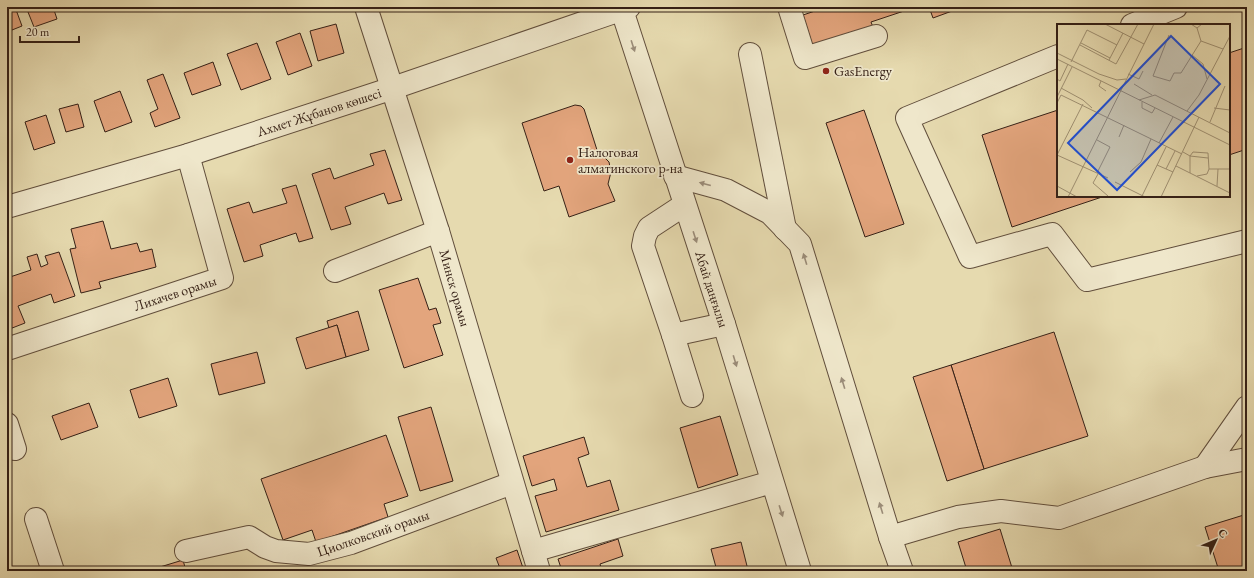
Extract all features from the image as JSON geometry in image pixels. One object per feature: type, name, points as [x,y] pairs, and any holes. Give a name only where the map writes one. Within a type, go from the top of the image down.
[{"type":"street","name":"Минск орамы","points":[[366,7],[438,232],[536,561]]},
{"type":"street","points":[[789,7],[805,58],[876,36]]},
{"type":"street","points":[[1134,24],[1176,7]]},
{"type":"street","name":"Ахмет Жұбанов көшесі","points":[[7,208],[188,156],[393,88],[624,8]]},
{"type":"street","name":"Абай даңғылы","points":[[624,8],[684,205],[724,324],[800,571]]},
{"type":"street","points":[[750,54],[785,229]]},
{"type":"street","points":[[1057,56],[907,118],[970,257],[1052,234],[1087,280],[1247,242]]},
{"type":"street","name":"Лихачев орамы","points":[[7,349],[222,278],[188,156]]},
{"type":"street","points":[[675,176],[726,190],[770,213],[800,244],[890,537],[902,571]]},
{"type":"street","points":[[684,205],[649,228],[645,236],[643,246],[692,396]]},
{"type":"street","points":[[336,271],[438,232]]},
{"type":"street","points":[[673,335],[724,324]]},
{"type":"street","points":[[1205,467],[1247,407]]},
{"type":"street","points":[[7,424],[15,449]]},
{"type":"street","points":[[890,537],[958,517],[1001,511],[1058,518],[1205,467],[1247,459]]},
{"type":"street","points":[[536,561],[772,482]]},
{"type":"street","name":"Циолковский орамы","points":[[186,551],[249,537],[265,547],[276,551],[309,554],[351,543],[512,483]]},
{"type":"street","points":[[36,519],[53,571]]},
{"type":"building","points":[[7,7],[15,7],[22,26],[7,32]]},
{"type":"building","points":[[26,7],[53,7],[57,19],[34,27]]},
{"type":"building","points":[[827,7],[913,8],[871,22],[873,27],[813,47],[803,15]]},
{"type":"building","points":[[929,7],[963,7],[933,18]]},
{"type":"building","points":[[336,24],[344,53],[318,61],[310,31]]},
{"type":"building","points":[[300,33],[312,66],[288,75],[276,42]]},
{"type":"building","points":[[257,43],[271,79],[241,90],[227,54]]},
{"type":"building","points":[[1247,47],[1247,149],[1230,155],[1230,53]]},
{"type":"building","points":[[213,62],[221,85],[192,95],[184,73]]},
{"type":"building","points":[[163,74],[180,118],[155,127],[150,113],[158,109],[147,80]]},
{"type":"building","points":[[120,91],[132,122],[105,132],[94,101]]},
{"type":"building","points":[[78,104],[84,127],[66,132],[59,109]]},
{"type":"building","points":[[575,105],[581,106],[584,109],[597,150],[609,162],[611,172],[608,184],[615,201],[569,217],[559,186],[544,191],[522,123]]},
{"type":"building","points":[[864,110],[904,224],[865,237],[826,123]]},
{"type":"building","points":[[1057,110],[1057,197],[1102,197],[1012,227],[982,135]]},
{"type":"building","points":[[46,115],[55,143],[34,150],[25,122]]},
{"type":"building","points":[[7,148],[11,162],[7,163]]},
{"type":"building","points":[[385,150],[402,200],[388,204],[384,193],[345,207],[351,224],[331,230],[312,174],[330,168],[334,179],[374,165],[370,154]]},
{"type":"building","points":[[296,185],[313,238],[299,242],[296,233],[260,245],[263,256],[244,262],[227,209],[249,202],[253,213],[287,203],[282,189]]},
{"type":"building","points":[[103,221],[111,249],[137,243],[140,252],[152,249],[156,267],[99,282],[101,288],[81,293],[70,249],[76,248],[71,229]]},
{"type":"building","points":[[59,252],[75,296],[54,303],[51,294],[18,306],[25,323],[7,330],[7,278],[31,270],[27,257],[37,254],[41,267],[48,264],[45,256]]},
{"type":"building","points":[[418,278],[429,310],[436,308],[441,323],[433,325],[443,355],[404,368],[379,290]]},
{"type":"building","points":[[358,311],[369,350],[346,357],[337,325],[329,328],[327,321]]},
{"type":"building","points":[[337,325],[346,357],[306,369],[296,338]]},
{"type":"building","points":[[1054,332],[1088,436],[984,469],[951,365]]},
{"type":"building","points":[[257,352],[265,383],[219,395],[211,364]]},
{"type":"building","points":[[951,365],[984,469],[947,481],[913,377]]},
{"type":"building","points":[[168,378],[177,406],[139,418],[130,390]]},
{"type":"building","points":[[89,403],[98,427],[61,440],[52,416]]},
{"type":"building","points":[[431,407],[453,481],[420,491],[398,417]]},
{"type":"building","points":[[720,416],[738,475],[698,488],[680,428]]},
{"type":"building","points":[[386,435],[408,496],[384,504],[388,517],[316,542],[312,530],[283,540],[261,479]]},
{"type":"building","points":[[584,437],[589,454],[578,458],[587,487],[610,480],[619,510],[546,532],[535,496],[557,490],[554,479],[532,486],[523,456]]},
{"type":"building","points":[[1247,514],[1247,570],[1219,571],[1205,527]]},
{"type":"building","points":[[1000,529],[1013,571],[967,571],[958,542]]},
{"type":"building","points":[[618,539],[623,556],[600,564],[602,571],[562,571],[558,559]]},
{"type":"building","points":[[741,542],[748,570],[717,571],[711,549]]},
{"type":"building","points":[[517,550],[524,571],[501,571],[496,558]]},
{"type":"building","points":[[7,553],[12,571],[7,571]]},
{"type":"building","points":[[183,560],[186,571],[161,571],[160,567]]},
{"type":"place","name":"GasEnergy","points":[[826,71]]},
{"type":"place","name":"Налоговая алматинского р-на","points":[[570,160]]}]
